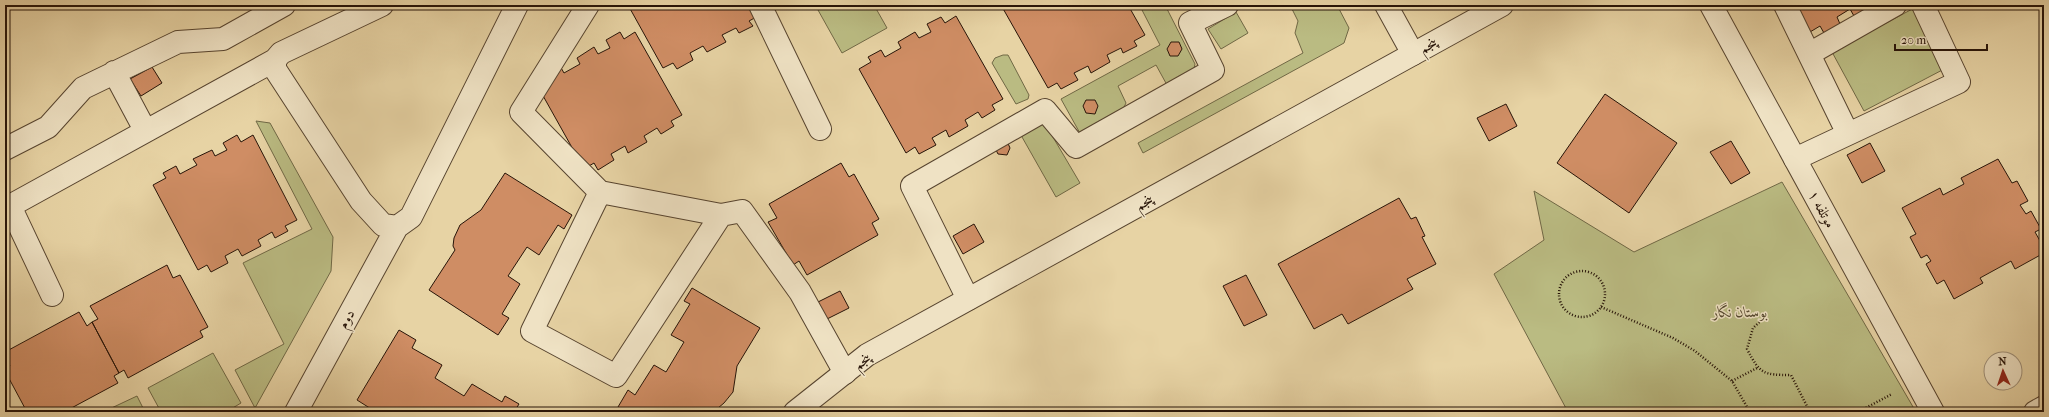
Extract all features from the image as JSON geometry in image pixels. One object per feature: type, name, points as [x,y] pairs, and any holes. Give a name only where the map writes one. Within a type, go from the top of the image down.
[{"type":"street","points":[[5,149],[48,127],[83,88],[114,72],[178,42],[223,39],[284,5]]},
{"type":"street","points":[[52,295],[10,206],[274,60],[281,53],[382,5]]},
{"type":"street","points":[[274,60],[277,75],[361,201],[383,225],[397,227],[411,217],[415,210],[517,5]]},
{"type":"street","points":[[588,5],[521,112],[600,192],[721,215],[742,211],[800,292],[845,373]]},
{"type":"street","points":[[760,5],[820,129]]},
{"type":"street","points":[[968,299],[912,186],[1045,110],[1076,147],[1213,70],[1190,23],[1227,5]]},
{"type":"street","points":[[1386,5],[1412,54]]},
{"type":"street","name":"پنجم","points":[[795,412],[867,355],[1502,5]]},
{"type":"street","name":"موتلفه ۱","points":[[1711,5],[1933,412]]},
{"type":"street","points":[[1786,5],[1848,134]]},
{"type":"street","points":[[1809,54],[1895,5]]},
{"type":"street","points":[[1795,159],[1959,82],[1923,5]]},
{"type":"street","points":[[114,72],[145,130]]},
{"type":"street","points":[[600,192],[532,331],[616,376],[721,215]]},
{"type":"street","name":"دوم","points":[[296,412],[397,227]]},
{"type":"street","points":[[2035,412],[2044,407]]},
{"type":"path","points":[[1578,271],[1593,273],[1604,284],[1605,292],[1601,307],[1596,312],[1582,317],[1568,312],[1562,307],[1559,292],[1564,278],[1578,271]]},
{"type":"path","points":[[1601,307],[1673,338],[1695,351],[1732,381],[1750,412]]},
{"type":"path","points":[[1766,316],[1753,328],[1747,349],[1756,368],[1771,376],[1791,376],[1810,412]]},
{"type":"path","points":[[1732,381],[1756,368]]},
{"type":"path","points":[[1858,412],[1892,394],[1896,400]]},
{"type":"green space","points":[[827,5],[874,5],[887,28],[842,53],[818,10]]},
{"type":"green space","points":[[1151,5],[1165,5],[1195,64],[1193,73],[1167,85],[1156,65],[1118,86],[1126,103],[1121,113],[1081,135],[1061,99],[1160,45],[1142,10]]},
{"type":"green space","points":[[1290,5],[1337,5],[1349,28],[1344,43],[1143,153],[1138,143],[1303,53],[1295,33],[1298,21]]},
{"type":"green space","points":[[1916,7],[1948,67],[1864,111],[1832,52]]},
{"type":"green space","points":[[1236,12],[1248,33],[1221,49],[1208,29]]},
{"type":"green space","points":[[1008,55],[1029,95],[1028,99],[1016,104],[992,63],[995,58]]},
{"type":"green space","points":[[256,121],[270,123],[333,237],[331,271],[255,408],[235,370],[284,344],[243,263],[312,229]]},
{"type":"green space","points":[[1040,123],[1047,127],[1080,183],[1056,197],[1022,137],[1022,131]]},
{"type":"green space","name":"بوستان نگار","points":[[1782,182],[1916,412],[1568,412],[1494,274],[1544,240],[1534,191],[1634,252]]},
{"type":"green space","points":[[213,353],[241,403],[226,412],[161,412],[148,388]]},
{"type":"green space","points":[[137,396],[145,412],[103,412]]},
{"type":"building","points":[[628,5],[755,5],[760,15],[749,21],[753,26],[739,33],[736,28],[722,35],[726,42],[707,52],[703,46],[690,53],[693,60],[677,69],[673,63],[663,68]]},
{"type":"building","points":[[1001,5],[1128,5],[1145,35],[1134,41],[1137,46],[1123,53],[1121,48],[1107,55],[1110,62],[1091,73],[1088,66],[1074,73],[1078,80],[1061,89],[1057,83],[1048,88]]},
{"type":"building","points":[[1795,5],[1873,5],[1854,16],[1850,9],[1837,17],[1840,24],[1824,33],[1820,26],[1810,32]]},
{"type":"building","points":[[956,16],[1003,99],[992,105],[995,110],[982,118],[978,112],[965,120],[968,126],[949,137],[946,130],[932,138],[936,145],[919,154],[915,147],[906,153],[859,69],[871,62],[868,57],[881,50],[885,57],[901,48],[898,42],[915,32],[919,38],[931,32],[927,24],[941,17],[945,23]]},
{"type":"building","points":[[620,32],[624,39],[635,32],[682,115],[671,121],[674,126],[661,134],[657,128],[644,136],[647,142],[628,153],[625,146],[611,154],[614,160],[598,170],[594,163],[584,169],[537,85],[560,66],[564,73],[580,64],[577,58],[594,47],[598,54],[610,48],[606,40]]},
{"type":"building","points":[[1171,42],[1179,42],[1182,49],[1178,56],[1170,56],[1167,49]]},
{"type":"building","points":[[152,67],[162,83],[141,96],[130,79]]},
{"type":"building","points":[[1605,94],[1677,143],[1629,213],[1557,163]]},
{"type":"building","points":[[1086,100],[1095,100],[1098,106],[1095,114],[1086,113],[1083,106]]},
{"type":"building","points":[[1506,104],[1517,126],[1489,141],[1477,118]]},
{"type":"building","points":[[237,135],[241,142],[253,135],[297,220],[285,226],[288,231],[275,238],[272,232],[258,240],[261,246],[242,256],[238,249],[225,256],[228,263],[211,272],[207,265],[198,270],[153,185],[166,178],[163,173],[176,166],[180,174],[197,165],[193,159],[212,150],[215,156],[227,150],[223,143]]},
{"type":"building","points":[[1007,141],[1010,148],[1007,155],[998,154],[995,148]]},
{"type":"building","points":[[1731,141],[1750,173],[1731,184],[1710,152]]},
{"type":"building","points":[[1870,143],[1885,171],[1862,183],[1847,155]]},
{"type":"building","points":[[1998,159],[2012,183],[2017,181],[2028,201],[2020,205],[2026,214],[2031,211],[2041,229],[2035,232],[2044,248],[2044,253],[2015,269],[2011,261],[1980,278],[1983,283],[1954,299],[1944,280],[1937,284],[1926,264],[1931,261],[1927,255],[1921,258],[1910,237],[1916,234],[1902,208],[1940,188],[1943,195],[1964,184],[1961,178]]},
{"type":"building","points":[[841,163],[849,177],[854,174],[879,219],[872,223],[878,235],[807,275],[799,261],[793,265],[768,222],[777,218],[769,204]]},
{"type":"building","points":[[505,173],[572,215],[564,229],[558,225],[539,255],[527,247],[508,276],[520,284],[502,314],[509,318],[498,335],[429,290],[455,250],[453,246],[454,238],[460,225],[481,210]]},
{"type":"building","points":[[1399,198],[1411,219],[1416,217],[1425,236],[1422,237],[1436,264],[1407,279],[1413,289],[1348,324],[1342,314],[1314,329],[1278,264]]},
{"type":"building","points":[[974,224],[984,242],[963,254],[953,236]]},
{"type":"building","points":[[167,265],[173,278],[180,275],[208,327],[200,331],[203,337],[128,378],[124,370],[119,373],[92,322],[98,319],[90,306]]},
{"type":"building","points":[[1246,275],[1267,315],[1244,326],[1223,286]]},
{"type":"building","points":[[692,288],[760,328],[737,366],[733,392],[724,403],[718,408],[713,408],[711,412],[626,412],[618,407],[628,390],[635,395],[654,365],[666,372],[684,342],[671,335],[690,304],[684,301]]},
{"type":"building","points":[[840,291],[849,308],[827,319],[818,302]]},
{"type":"building","points":[[79,312],[87,326],[92,322],[119,373],[114,376],[118,383],[64,412],[27,412],[5,371],[5,368],[10,366],[5,357],[5,352]]},
{"type":"building","points":[[399,330],[416,340],[412,348],[442,365],[435,378],[464,396],[472,384],[502,402],[505,396],[519,404],[514,412],[376,412],[357,400]]}]
